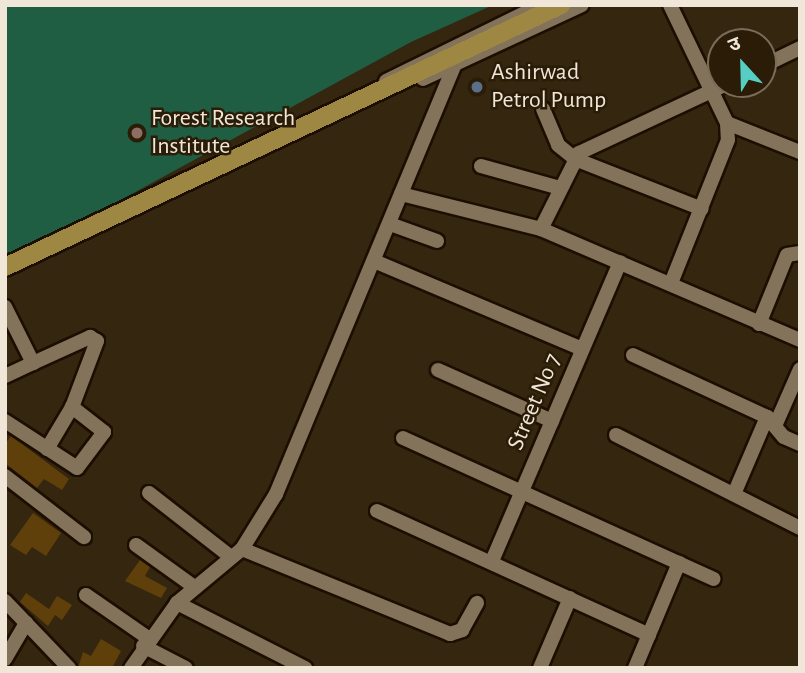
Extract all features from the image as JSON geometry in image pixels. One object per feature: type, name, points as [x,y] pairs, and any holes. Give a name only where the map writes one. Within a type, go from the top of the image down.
[{"type":"main road","points":[[5,267],[561,5]]},
{"type":"street","points":[[372,93],[406,68],[540,5]]},
{"type":"street","points":[[372,93],[390,93],[454,66],[582,5]]},
{"type":"street","points":[[670,5],[707,85]]},
{"type":"street","points":[[777,59],[800,48]]},
{"type":"street","points":[[131,668],[145,642],[177,603],[193,586],[237,553],[276,494],[454,66]]},
{"type":"street","points":[[541,229],[575,159],[586,149],[707,93]]},
{"type":"street","points":[[670,283],[726,153],[727,123],[713,98]]},
{"type":"street","points":[[543,109],[558,145],[575,159],[702,209]]},
{"type":"street","points":[[727,123],[800,152]]},
{"type":"street","points":[[481,166],[560,188]]},
{"type":"street","points":[[401,194],[541,229],[800,340]]},
{"type":"street","points":[[390,224],[437,241]]},
{"type":"street","points":[[759,324],[787,255],[800,253]]},
{"type":"street","points":[[374,261],[582,349]]},
{"type":"street","name":"Street No 7","points":[[492,561],[620,262]]},
{"type":"street","points":[[5,307],[33,363]]},
{"type":"street","points":[[5,376],[90,337],[97,341],[72,407],[47,449]]},
{"type":"street","points":[[634,355],[771,422],[800,444]]},
{"type":"street","points":[[734,494],[800,369]]},
{"type":"street","points":[[438,370],[552,421]]},
{"type":"street","points":[[5,421],[77,468],[103,435],[103,429],[72,407]]},
{"type":"street","points":[[616,435],[800,528]]},
{"type":"street","points":[[403,438],[715,579]]},
{"type":"street","points":[[5,476],[84,537]]},
{"type":"street","points":[[149,493],[237,553],[450,634],[462,630],[477,603]]},
{"type":"street","points":[[377,510],[649,635]]},
{"type":"street","points":[[136,545],[193,586]]},
{"type":"street","points":[[639,666],[679,563]]},
{"type":"street","points":[[86,595],[145,642],[186,668]]},
{"type":"street","points":[[540,668],[570,598]]},
{"type":"street","points":[[5,601],[69,668]]},
{"type":"street","points":[[177,603],[305,668]]},
{"type":"street","points":[[5,659],[26,623]]},
{"type":"green space","name":"Forest Research Institute","points":[[5,5],[493,5],[411,42],[5,263]]},
{"type":"building","points":[[11,436],[69,479],[62,490],[44,479],[37,488],[5,463],[5,444]]},
{"type":"building","points":[[33,513],[61,533],[46,556],[32,547],[26,555],[10,545]]},
{"type":"building","points":[[140,560],[150,567],[145,576],[167,588],[161,598],[125,581]]},
{"type":"building","points":[[26,593],[49,609],[57,596],[72,605],[62,620],[55,615],[48,626],[20,602]]},
{"type":"building","points":[[101,639],[121,651],[112,668],[78,668],[83,652],[91,656]]},
{"type":"place","name":"Ashirwad Petrol Pump","points":[[477,87]]},
{"type":"place","name":"Forest Research Institute","points":[[137,133]]}]
